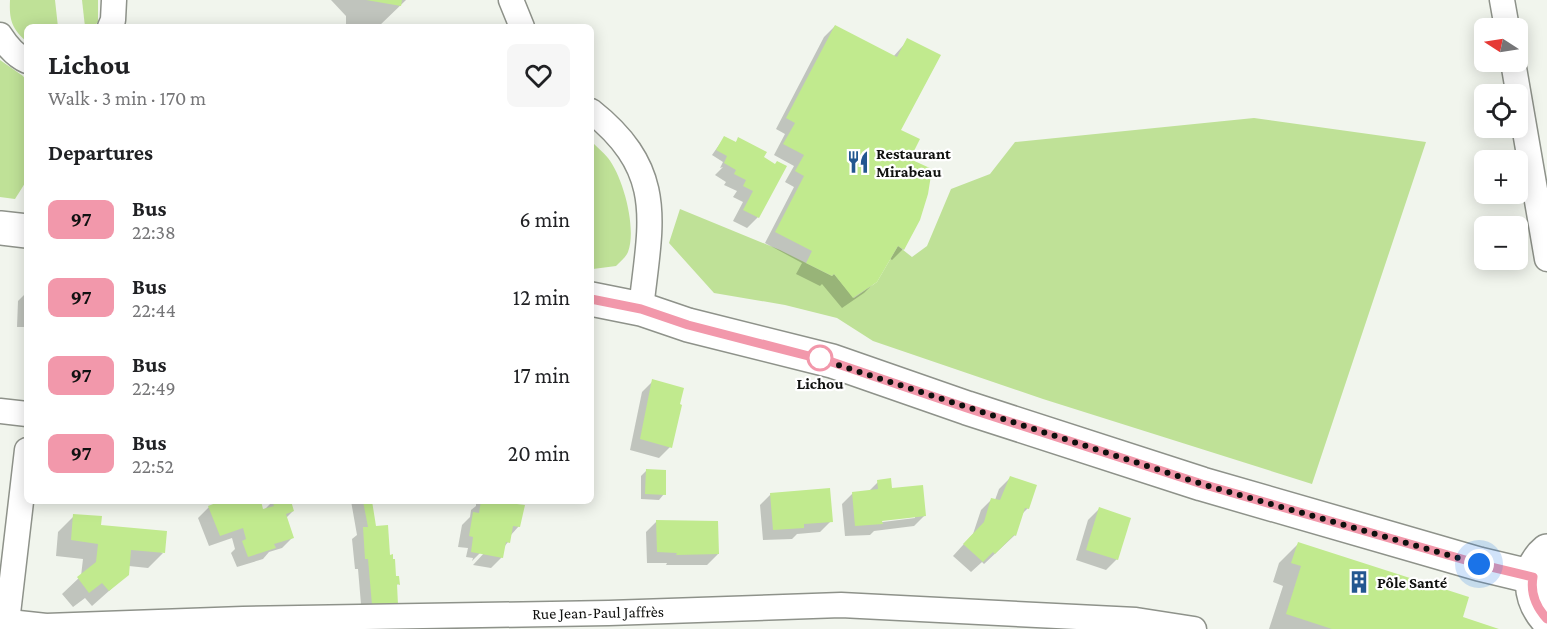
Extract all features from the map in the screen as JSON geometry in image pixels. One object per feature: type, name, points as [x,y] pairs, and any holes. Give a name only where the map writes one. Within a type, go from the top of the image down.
[{"type":"main road","points":[[0,228],[24,231]]},
{"type":"main road","points":[[594,300],[641,309],[688,325],[832,362],[967,408],[1282,508],[1479,564],[1540,564],[1533,597],[1538,609],[1547,619]]},
{"type":"street","points":[[111,24],[114,0]]},
{"type":"street","points":[[511,0],[521,24]]},
{"type":"street","points":[[1502,0],[1505,18]]},
{"type":"street","points":[[0,35],[6,46],[24,59]]},
{"type":"street","points":[[1515,72],[1547,259]]},
{"type":"street","points":[[594,114],[620,137],[646,184],[651,226],[641,309]]},
{"type":"street","points":[[0,411],[24,414]]},
{"type":"street","points":[[4,622],[24,472]]},
{"type":"street","name":"Rue Jean-Paul Jaffrès","points":[[4,622],[46,626],[841,605],[1136,620],[1194,629]]},
{"type":"green space","points":[[10,0],[55,0],[58,24],[24,24],[24,39],[12,24]]},
{"type":"green space","points":[[82,0],[98,0],[98,22],[85,24]]},
{"type":"green space","points":[[0,60],[24,78],[24,185],[15,199],[0,197]]},
{"type":"green space","points":[[1254,118],[1426,142],[1312,484],[1043,399],[873,341],[837,318],[785,305],[714,293],[669,243],[680,209],[780,250],[832,276],[834,274],[854,298],[877,282],[898,246],[912,257],[927,246],[951,189],[990,174],[1015,142]]},
{"type":"green space","points":[[594,144],[608,158],[619,177],[630,217],[628,252],[616,266],[594,269]]},
{"type":"building","points":[[366,0],[402,0],[401,6]]},
{"type":"building","name":"Restaurant Mirabeau","points":[[835,25],[897,57],[907,38],[941,55],[901,130],[920,139],[910,159],[932,169],[928,194],[920,220],[904,250],[898,246],[877,282],[853,298],[834,274],[832,276],[806,263],[812,251],[775,232],[804,176],[795,171],[804,155],[783,144],[795,123],[786,118]]},
{"type":"building","points":[[724,136],[736,142],[738,137],[767,152],[764,157],[775,164],[777,161],[787,166],[759,218],[743,210],[753,191],[743,186],[746,180],[734,174],[736,170],[724,163],[727,156],[716,150]]},
{"type":"building","points":[[652,379],[684,388],[672,448],[640,439]]},
{"type":"building","points":[[646,469],[666,470],[666,495],[645,494]]},
{"type":"building","points":[[1010,476],[1037,485],[1029,509],[1025,508],[1016,536],[1014,535],[995,554],[993,552],[983,562],[963,544],[984,522],[991,498],[1000,500]]},
{"type":"building","points":[[891,478],[892,488],[923,485],[926,516],[882,521],[883,524],[855,526],[852,492],[878,489],[877,480]]},
{"type":"building","points":[[830,488],[833,522],[804,524],[804,528],[773,530],[770,493]]},
{"type":"building","points":[[213,504],[262,504],[263,509],[274,506],[273,504],[292,504],[294,511],[286,514],[294,538],[274,544],[276,548],[248,557],[242,541],[246,539],[243,528],[220,536],[208,506]]},
{"type":"building","points":[[364,504],[372,504],[376,526],[388,525],[390,555],[393,554],[396,576],[399,576],[398,605],[372,605],[363,527],[368,527]]},
{"type":"building","points":[[480,504],[525,505],[520,527],[513,526],[510,543],[506,542],[503,558],[471,552],[473,537],[469,536],[473,512],[479,513]]},
{"type":"building","points":[[1099,507],[1131,518],[1118,560],[1086,550]]},
{"type":"building","points":[[73,514],[102,516],[101,525],[167,531],[165,553],[131,550],[129,575],[109,591],[102,583],[89,593],[77,577],[96,562],[98,544],[71,540]]},
{"type":"building","points":[[656,520],[718,521],[719,554],[676,555],[677,553],[657,552]]},
{"type":"building","name":"Pôle Santé","points":[[1298,542],[1469,597],[1463,617],[1499,629],[1332,629],[1286,614],[1301,566],[1291,563]]},
{"type":"bus line","name":"97","points":[[594,300],[641,309],[688,325],[832,362],[1202,484],[1479,564],[1533,577],[1533,597],[1538,609],[1547,619]]},
{"type":"place","name":"Restaurant Mirabeau","points":[[858,162]]},
{"type":"place","name":"Lichou","points":[[820,358]]},
{"type":"place","name":"Pôle Santé","points":[[1359,582]]},
{"type":"route","points":[[820,358],[814,357],[1202,484],[1479,564]]}]
